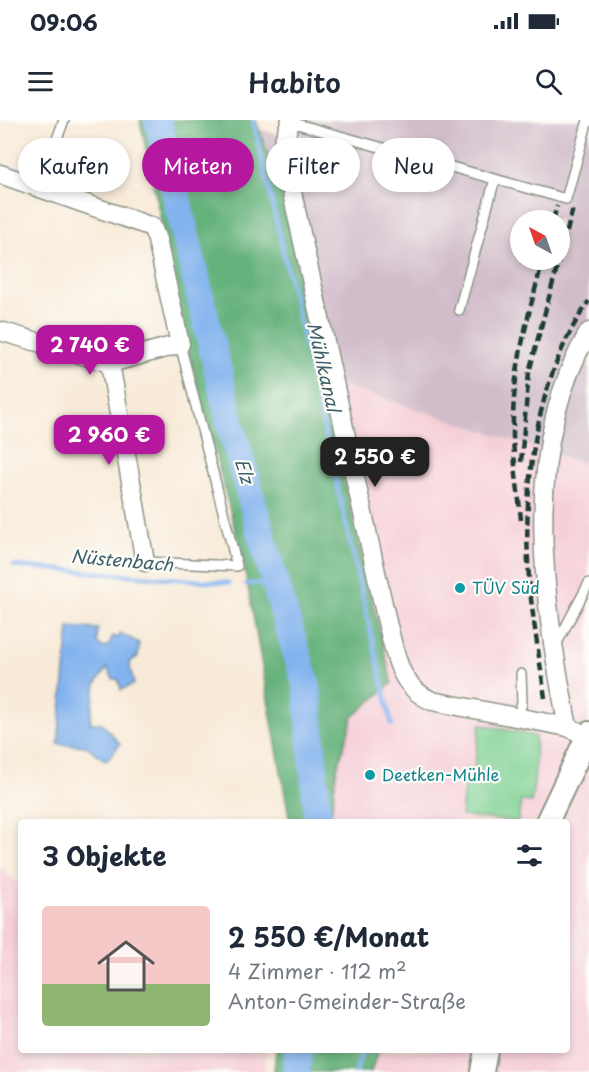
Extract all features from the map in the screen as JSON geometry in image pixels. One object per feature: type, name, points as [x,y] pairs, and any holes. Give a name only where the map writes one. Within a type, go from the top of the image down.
[{"type":"street","points":[[291,121],[283,143],[292,197],[387,622],[401,670],[408,683],[419,695],[432,701],[582,732]]},
{"type":"street","points":[[0,174],[18,180]]},
{"type":"street","points":[[0,331],[110,363],[180,344],[157,240],[152,227],[53,192]]},
{"type":"street","points":[[548,819],[582,732],[553,650],[545,551],[546,474],[556,413],[568,376],[589,332]]},
{"type":"street","points":[[110,363],[145,562]]},
{"type":"street","points":[[482,1072],[485,1053]]},
{"type":"lane","points":[[57,138],[64,120]]},
{"type":"lane","points":[[291,121],[566,199],[588,120]]},
{"type":"lane","points":[[459,310],[495,179]]},
{"type":"lane","points":[[145,562],[237,566],[180,344]]},
{"type":"lane","points":[[553,650],[589,583]]},
{"type":"lane","points":[[518,719],[522,702],[521,674]]},
{"type":"shaded area","points":[[305,120],[589,120],[589,465],[320,378],[280,192],[360,192],[360,138],[300,138]]},
{"type":"shaded area","points":[[258,129],[292,138],[266,138],[266,152]]},
{"type":"shaded area","points":[[320,378],[589,465],[589,1072],[371,1072],[377,1053],[570,1053],[570,819],[330,819],[337,769],[353,717],[392,683]]},
{"type":"shaded area","points":[[0,867],[18,883],[18,1053],[266,1053],[264,1072],[0,1072]]},
{"type":"green space","points":[[140,120],[256,120],[266,150],[266,192],[280,192],[284,203],[320,378],[392,683],[353,717],[337,769],[330,819],[289,819],[243,560],[186,342],[155,192],[254,192],[254,138],[144,138]]},
{"type":"green space","points":[[480,724],[535,736],[533,794],[531,802],[521,801],[518,819],[461,816],[466,768],[474,769]]},
{"type":"green space","points":[[276,1053],[377,1053],[371,1072],[274,1072]]},
{"type":"water","points":[[69,627],[98,629],[97,642],[102,647],[108,646],[113,636],[118,638],[120,633],[139,643],[138,657],[129,662],[134,684],[121,690],[118,679],[113,679],[107,668],[96,684],[90,723],[102,723],[120,744],[106,761],[86,746],[58,744]]},
{"type":"waterway","name":"Elz","points":[[158,120],[233,434],[307,687],[318,819]]},
{"type":"waterway","name":"Mühlkanal","points":[[253,120],[392,725]]},
{"type":"waterway","name":"Nüstenbach","points":[[14,566],[229,583]]},
{"type":"waterway","name":"Nüstenbach","points":[[246,584],[275,583]]},
{"type":"waterway","name":"Elz","points":[[296,1072],[299,1053]]},
{"type":"waterway","name":"Mühlkanal","points":[[356,1072],[361,1053]]},
{"type":"railway","points":[[556,210],[557,206]]},
{"type":"railway","points":[[570,220],[573,208]]},
{"type":"railway","points":[[521,520],[513,444],[514,399],[523,338],[540,270]]},
{"type":"railway","points":[[521,462],[529,372],[556,270]]},
{"type":"railway","points":[[545,698],[530,590],[528,554],[530,478],[543,403],[570,332],[589,301]]},
{"type":"place","name":"TÜV Süd","points":[[460,588]]},
{"type":"place","name":"Deetken-Mühle","points":[[370,775]]}]
